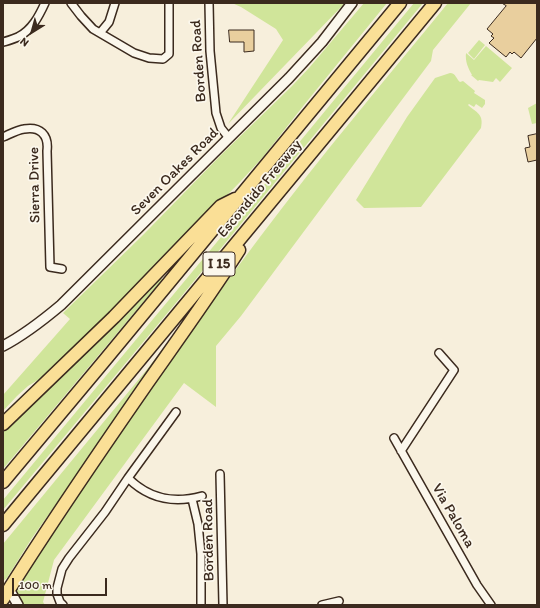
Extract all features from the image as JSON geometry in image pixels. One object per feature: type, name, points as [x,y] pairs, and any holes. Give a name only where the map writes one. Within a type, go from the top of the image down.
[{"type":"highway","name":"Escondido Freeway","points":[[3,482],[400,3]]},
{"type":"highway","name":"Escondido Freeway","points":[[3,525],[435,3]]},
{"type":"highway","points":[[3,424],[114,317],[221,206],[240,197]]},
{"type":"highway","points":[[7,598],[35,547],[196,316],[268,205]]},
{"type":"street","points":[[3,42],[19,36],[31,28],[37,20],[45,3]]},
{"type":"street","points":[[71,3],[93,29],[134,53],[149,58],[163,59],[170,54],[169,3]]},
{"type":"street","points":[[100,33],[109,22],[115,3]]},
{"type":"street","name":"Borden Road","points":[[209,3],[210,51],[216,113],[221,128],[229,138]]},
{"type":"street","name":"Seven Oakes Road","points":[[3,346],[30,330],[60,306],[288,78],[317,47],[352,3]]},
{"type":"street","name":"Sierra Drive","points":[[3,137],[25,128],[36,129],[46,136],[48,145],[50,267],[62,269]]},
{"type":"street","points":[[401,451],[454,370],[439,353]]},
{"type":"street","points":[[63,605],[57,594],[62,569],[105,512],[176,412]]},
{"type":"street","name":"Via Paloma","points":[[394,438],[477,585],[491,605]]},
{"type":"street","name":"Borden Road","points":[[220,474],[223,605]]},
{"type":"street","points":[[128,478],[135,485],[152,495],[174,500],[202,496]]},
{"type":"street","points":[[192,498],[198,524],[201,554],[201,605]]},
{"type":"street","points":[[7,598],[18,605]]},
{"type":"street","points":[[322,605],[339,600]]},
{"type":"green space","points":[[232,3],[345,3],[228,124],[283,40],[276,29]]},
{"type":"green space","points":[[364,3],[387,3],[263,157],[147,277],[48,374],[28,386],[3,411],[3,395],[70,319],[63,313],[292,86]]},
{"type":"green space","points":[[414,3],[423,3],[3,510],[3,500]]},
{"type":"green space","points":[[448,3],[471,3],[433,50],[431,61],[241,316],[216,346],[216,407],[184,383],[54,560],[43,602],[45,605],[23,605],[18,598],[17,589],[105,455],[166,366],[283,207]]},
{"type":"green space","points":[[479,40],[485,45],[474,59],[468,53]]},
{"type":"green space","points":[[486,46],[512,68],[500,82],[496,78],[493,82],[478,81],[471,75],[466,62],[466,53],[474,60]]},
{"type":"green space","points":[[450,73],[455,75],[460,82],[463,81],[475,91],[474,93],[485,100],[485,104],[482,108],[476,104],[474,107],[469,104],[468,105],[481,117],[481,128],[421,207],[364,208],[356,200],[407,117],[435,78]]},
{"type":"green space","points":[[537,103],[537,123],[532,124],[528,108]]},
{"type":"green space","points":[[159,276],[162,279],[161,281],[3,469],[3,432]]},
{"type":"green space","points":[[171,339],[173,339],[32,538],[7,578],[3,581],[3,544]]},
{"type":"building","points":[[502,3],[537,3],[537,38],[521,58],[514,52],[512,54],[510,52],[506,57],[489,43],[494,38],[491,36],[493,34],[487,29],[506,6]]},
{"type":"building","points":[[229,30],[254,30],[254,51],[244,52],[244,42],[230,42]]},
{"type":"building","points":[[537,134],[537,160],[528,162],[525,148],[530,147],[528,136]]}]
